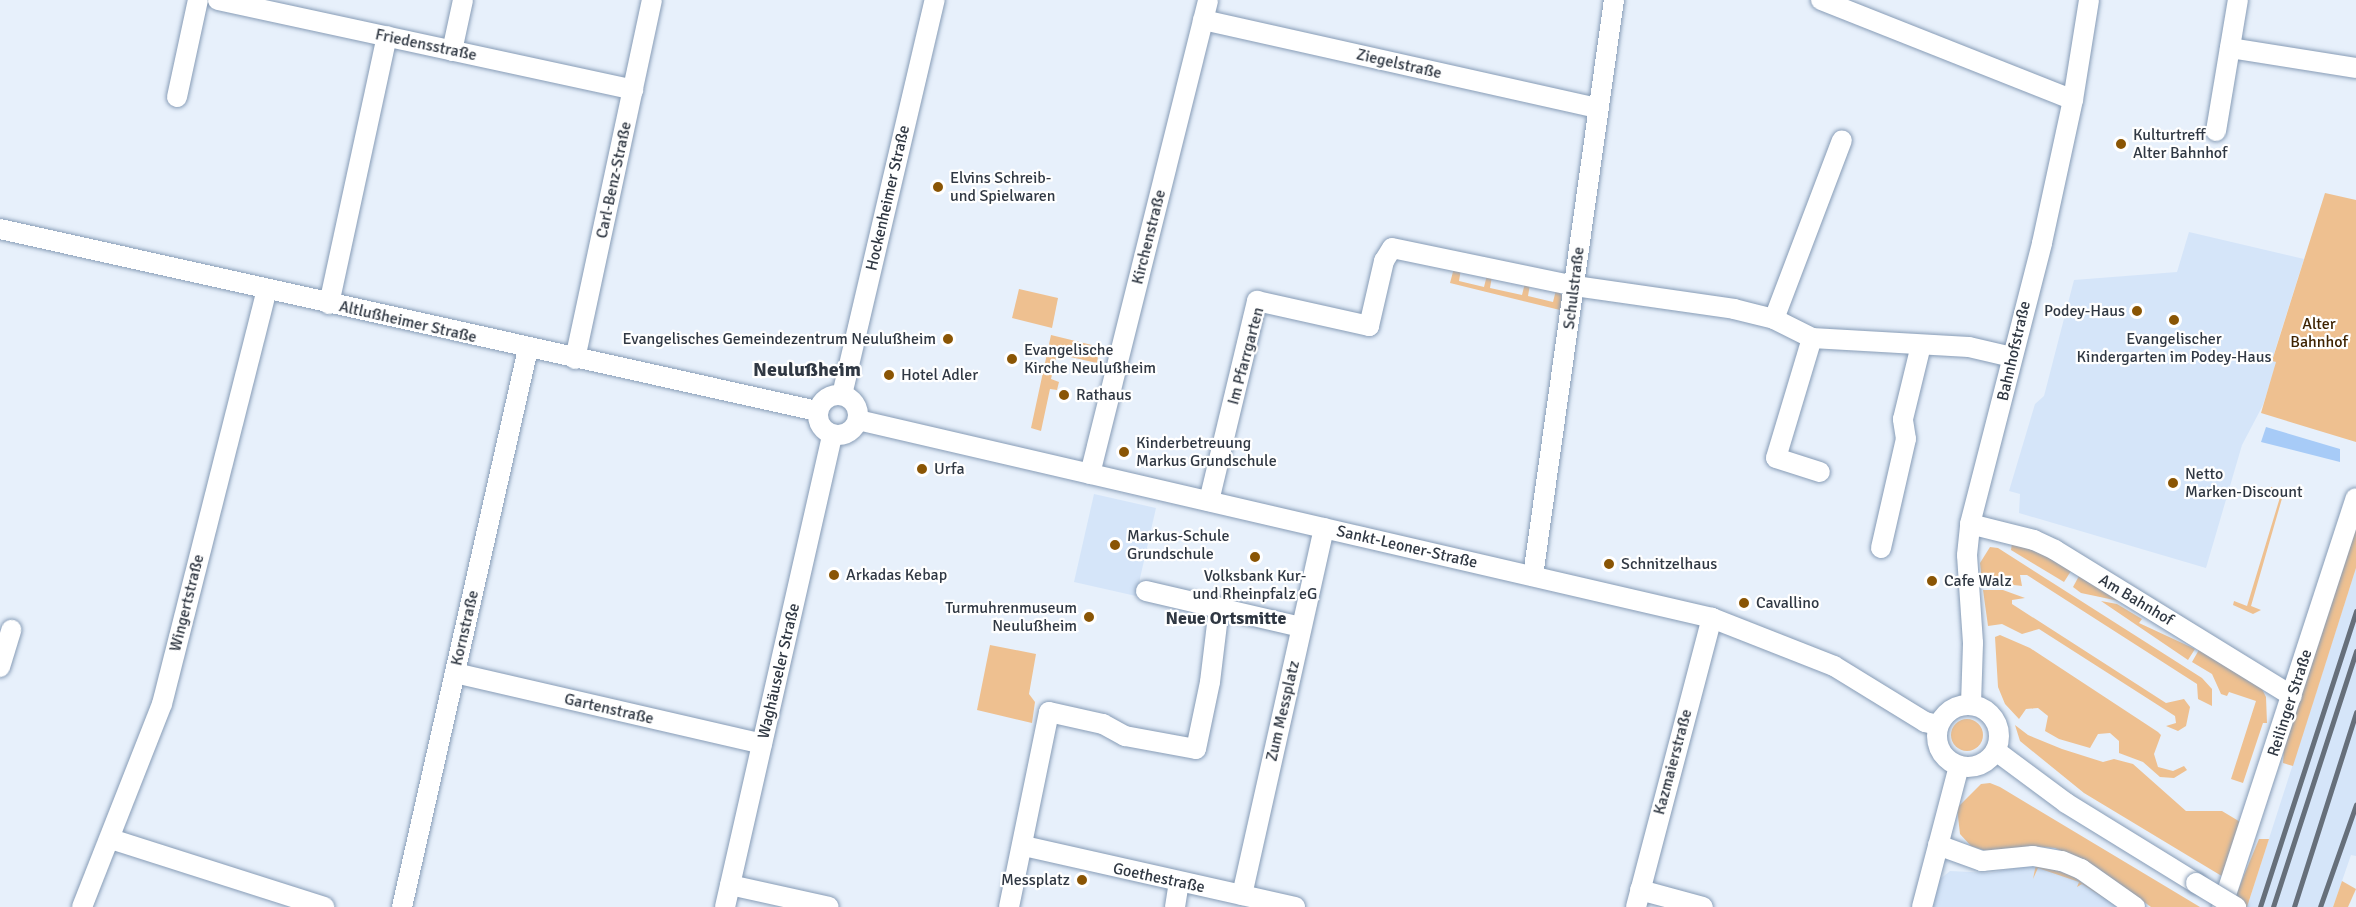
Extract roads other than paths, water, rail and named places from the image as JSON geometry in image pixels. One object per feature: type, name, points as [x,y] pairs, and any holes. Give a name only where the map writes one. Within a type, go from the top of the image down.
[{"type":"street","points":[[177,97],[198,0]]},
{"type":"street","name":"Friedensstraße","points":[[218,0],[275,6],[387,36],[633,90]]},
{"type":"street","points":[[452,51],[463,0]]},
{"type":"street","name":"Carl-Benz-Straße","points":[[575,359],[652,0]]},
{"type":"street","name":"Hockenheimer Straße","points":[[842,395],[935,0]]},
{"type":"street","name":"Kirchenstraße","points":[[1090,474],[1208,0]]},
{"type":"street","name":"Schulstraße","points":[[1533,576],[1575,286],[1596,108],[1614,0]]},
{"type":"street","points":[[1821,0],[2073,100]]},
{"type":"street","name":"Bahnhofstraße","points":[[1971,704],[1973,643],[1967,555],[1970,524],[2042,243],[2073,100],[2089,0]]},
{"type":"street","points":[[2216,131],[2238,0]]},
{"type":"street","name":"Ziegelstraße","points":[[1203,20],[1596,108]]},
{"type":"street","points":[[329,304],[387,36]]},
{"type":"street","points":[[2230,48],[2356,68]]},
{"type":"street","points":[[1774,319],[1842,140]]},
{"type":"street","name":"Altlußheimer Straße","points":[[0,230],[528,349],[818,411]]},
{"type":"street","name":"Im Pfarrgarten","points":[[1209,501],[1257,301],[1369,326],[1384,261],[1392,248],[1575,286]]},
{"type":"street","points":[[1575,286],[1774,319],[1812,338],[1969,347],[2012,357]]},
{"type":"street","name":"Wingertstraße","points":[[82,907],[111,839],[162,704],[267,290]]},
{"type":"street","points":[[1812,338],[1776,458],[1821,472]]},
{"type":"street","points":[[1881,549],[1906,439],[1903,419],[1921,345]]},
{"type":"street","name":"Kornstraße","points":[[402,907],[528,349]]},
{"type":"street","points":[[842,395],[854,402],[858,420],[851,431],[832,435],[820,426],[818,411],[827,398],[842,395]]},
{"type":"street","name":"Sankt-Leoner-Straße","points":[[858,420],[1712,618],[1834,666],[1925,722],[1938,725]]},
{"type":"street","name":"Waghäuseler Straße","points":[[725,907],[832,435]]},
{"type":"street","name":"Reilinger Straße","points":[[2222,907],[2356,498]]},
{"type":"street","name":"Am Bahnhof","points":[[1970,524],[2034,540],[2055,550],[2292,696]]},
{"type":"street","name":"Zum Messplatz","points":[[1242,895],[1324,528]]},
{"type":"street","points":[[1146,591],[1301,627]]},
{"type":"street","points":[[1009,907],[1024,846],[1049,712],[1103,724],[1125,735],[1196,750],[1210,682],[1219,608]]},
{"type":"street","name":"Kazmaierstraße","points":[[1638,899],[1712,618]]},
{"type":"street","points":[[0,667],[11,630]]},
{"type":"street","name":"Gartenstraße","points":[[455,673],[762,744]]},
{"type":"street","points":[[1971,704],[1987,711],[1997,725],[1996,751],[1980,765],[1959,766],[1940,750],[1938,725],[1951,709],[1971,704]]},
{"type":"street","points":[[1996,751],[2109,830],[2236,907]]},
{"type":"street","points":[[1922,907],[1959,766]]},
{"type":"street","points":[[111,839],[324,907]]},
{"type":"street","points":[[1938,845],[1982,861],[2033,856],[2062,861],[2081,869],[2135,907]]},
{"type":"street","name":"Goethestraße","points":[[1024,846],[1295,907]]},
{"type":"street","points":[[1175,907],[1179,882]]},
{"type":"street","points":[[730,885],[829,907]]},
{"type":"street","points":[[1638,899],[1703,907]]},
{"type":"water","points":[[2266,427],[2340,449],[2340,462],[2261,442]]},
{"type":"railway","points":[[2260,907],[2356,611]]},
{"type":"railway","points":[[2273,907],[2356,651]]},
{"type":"railway","points":[[2294,907],[2356,713]]},
{"type":"railway","points":[[2320,907],[2356,805]]},
{"type":"place","name":"Kulturtreff Alter Bahnhof","points":[[2121,144]]},
{"type":"place","name":"Elvins Schreib- und Spielwaren","points":[[938,187]]},
{"type":"place","name":"Podey-Haus","points":[[2137,311]]},
{"type":"place","name":"Evangelischer Kindergarten im Podey-Haus","points":[[2174,320]]},
{"type":"place","name":"Evangelisches Gemeindezentrum Neulußheim","points":[[948,339]]},
{"type":"place","name":"Evangelische Kirche Neulußheim","points":[[1012,359]]},
{"type":"place","name":"Hotel Adler","points":[[889,375]]},
{"type":"place","name":"Rathaus","points":[[1064,395]]},
{"type":"place","name":"Kinderbetreuung Markus Grundschule","points":[[1124,452]]},
{"type":"place","name":"Urfa","points":[[922,469]]},
{"type":"place","name":"Netto Marken-Discount","points":[[2173,483]]},
{"type":"place","name":"Markus-Schule Grundschule","points":[[1115,545]]},
{"type":"place","name":"Volksbank Kur- und Rheinpfalz eG","points":[[1255,557]]},
{"type":"place","name":"Schnitzelhaus","points":[[1609,564]]},
{"type":"place","name":"Arkadas Kebap","points":[[834,575]]},
{"type":"place","name":"Cafe Walz","points":[[1932,581]]},
{"type":"place","name":"Cavallino","points":[[1744,603]]},
{"type":"place","name":"Turmuhrenmuseum Neulußheim","points":[[1089,617]]},
{"type":"place","name":"Messplatz","points":[[1082,880]]},
{"type":"district","name":"Neulußheim","points":[[807,369]]},
{"type":"district","name":"Neue Ortsmitte","points":[[1226,618]]},
{"type":"park label","name":"Alter Bahnhof","points":[[2319,333]]}]
